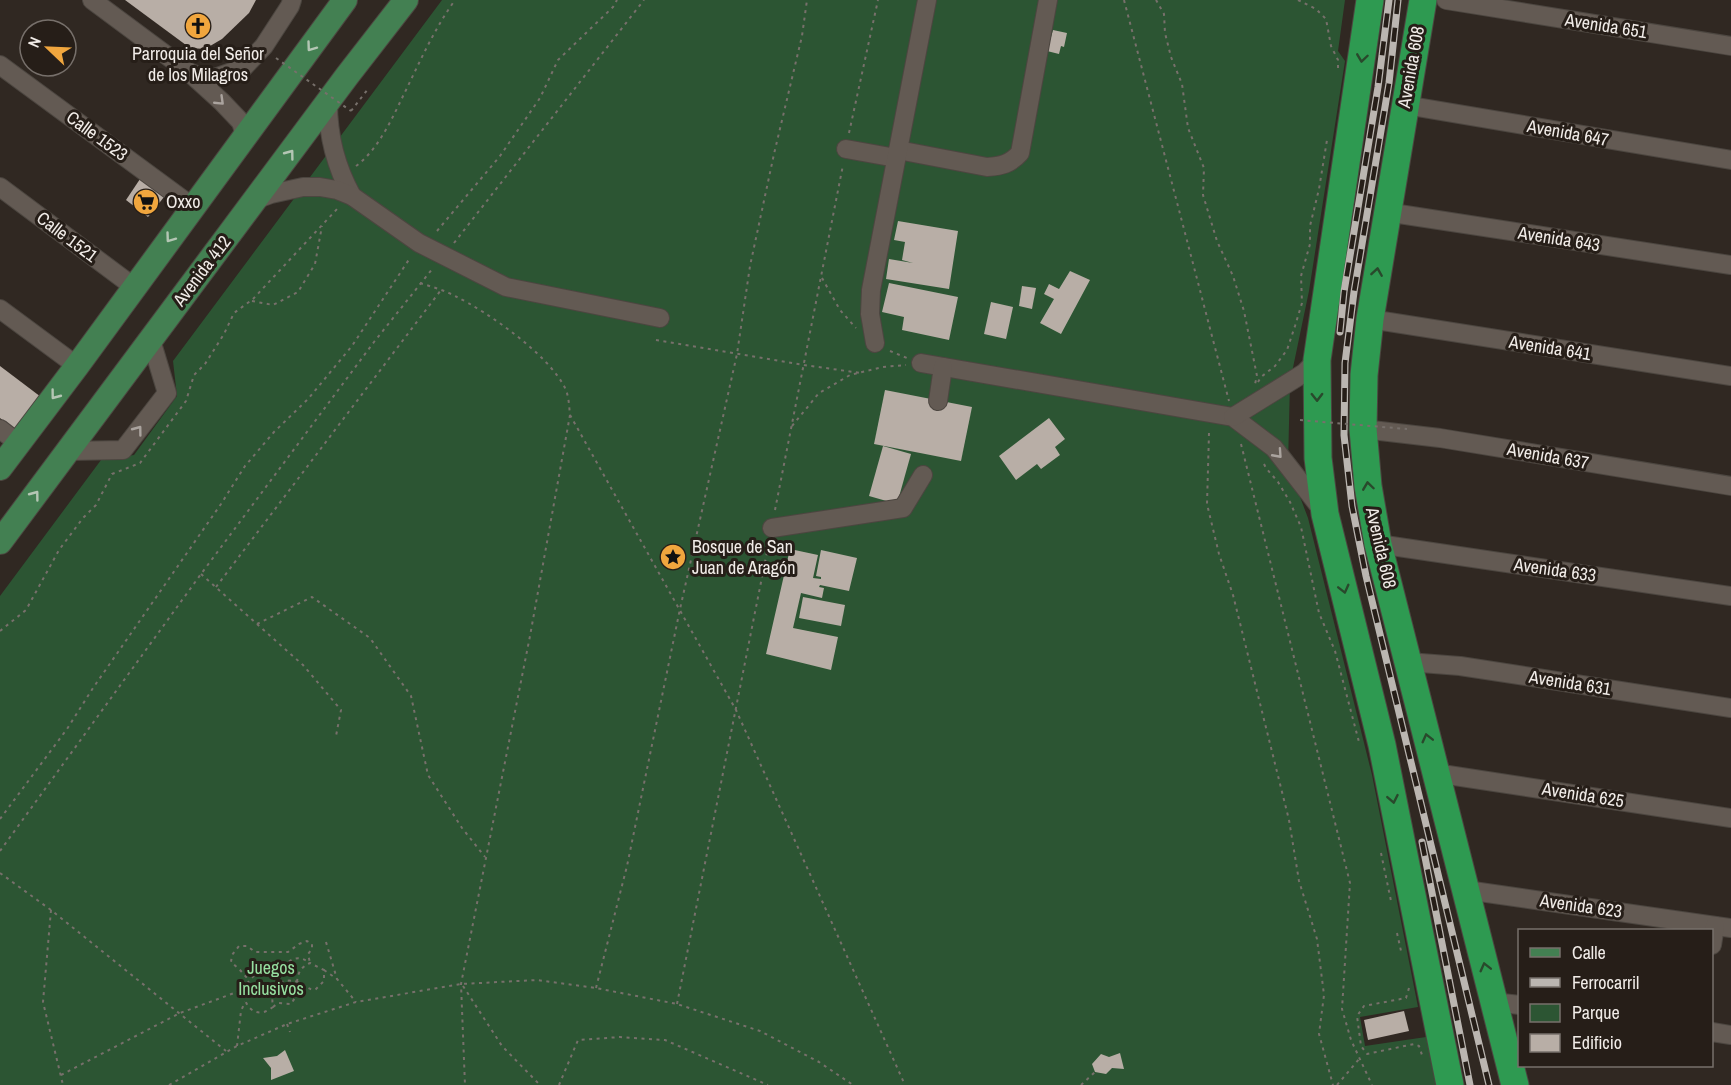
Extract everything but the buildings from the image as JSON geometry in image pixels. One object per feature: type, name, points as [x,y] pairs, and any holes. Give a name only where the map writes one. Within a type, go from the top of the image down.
[{"type":"highway","points":[[1370,0],[1317,360],[1318,458],[1325,514],[1382,745],[1450,1085]]},
{"type":"highway","name":"Avenida 608","points":[[1423,0],[1370,319],[1364,375],[1364,429],[1368,486],[1378,543],[1466,890],[1507,1003],[1515,1085]]},
{"type":"main road","points":[[0,468],[9,436],[77,366],[345,0]]},
{"type":"main road","name":"Avenida 412","points":[[0,542],[406,0]]},
{"type":"street","points":[[92,0],[189,72],[241,122],[245,135]]},
{"type":"street","points":[[189,72],[212,79],[243,68],[264,46],[292,0]]},
{"type":"street","points":[[875,343],[870,314],[871,290],[927,0]]},
{"type":"street","points":[[846,149],[987,166],[1001,166],[1012,162],[1020,153],[1048,0]]},
{"type":"street","name":"Avenida 651","points":[[1446,0],[1731,46]]},
{"type":"street","name":"Calle 1523","points":[[0,65],[193,207]]},
{"type":"street","points":[[328,103],[328,120],[338,166],[352,196]]},
{"type":"street","name":"Avenida 647","points":[[1405,105],[1731,160]]},
{"type":"street","name":"Calle 1521","points":[[0,187],[134,287]]},
{"type":"street","points":[[255,200],[303,187],[328,188],[352,196],[419,243],[506,287],[660,318]]},
{"type":"street","name":"Avenida 643","points":[[1386,212],[1731,265]]},
{"type":"street","points":[[0,309],[77,366]]},
{"type":"street","name":"Avenida 641","points":[[1370,319],[1731,376]]},
{"type":"street","points":[[68,451],[123,450],[167,393],[151,340]]},
{"type":"street","points":[[1233,417],[1304,373],[1317,360]]},
{"type":"street","points":[[921,363],[1233,417],[1274,448],[1325,514]]},
{"type":"street","points":[[938,401],[943,367]]},
{"type":"street","name":"Avenida 637","points":[[1364,429],[1440,438],[1731,486]]},
{"type":"street","points":[[772,528],[903,508],[923,475]]},
{"type":"street","name":"Avenida 633","points":[[1378,543],[1731,596]]},
{"type":"street","name":"Avenida 631","points":[[1408,662],[1460,666],[1731,708]]},
{"type":"street","name":"Avenida 625","points":[[1435,773],[1731,818]]},
{"type":"street","name":"Avenida 623","points":[[1466,890],[1723,927]]},
{"type":"street","points":[[1713,943],[1723,927]]},
{"type":"street","points":[[1713,1032],[1731,1035]]},
{"type":"path","points":[[354,168],[366,158],[389,125],[440,21],[455,0]]},
{"type":"path","points":[[437,231],[500,156],[540,98],[558,60],[613,7],[617,0]]},
{"type":"path","points":[[0,851],[201,574],[374,342],[644,0]]},
{"type":"path","points":[[597,988],[627,866],[680,609],[737,354],[750,266],[802,36],[807,0]]},
{"type":"path","points":[[677,1004],[846,149],[878,0]]},
{"type":"path","points":[[1124,0],[1233,417],[1350,883],[1342,1010],[1351,1040],[1372,1085]]},
{"type":"path","points":[[1156,0],[1164,14],[1171,57],[1182,84],[1188,128],[1204,168],[1203,195],[1217,242],[1233,276],[1244,311],[1257,376],[1253,390],[1287,350],[1302,303],[1301,276],[1310,244],[1310,226],[1327,139]]},
{"type":"path","points":[[1298,0],[1316,9],[1326,19],[1331,46],[1338,60],[1338,70]]},
{"type":"path","points":[[276,58],[351,111],[368,89]]},
{"type":"path","points":[[251,300],[273,305],[298,292],[315,264],[323,224]]},
{"type":"path","points":[[0,819],[67,729],[245,465],[274,432],[308,399],[352,346],[412,255]]},
{"type":"path","points":[[420,283],[471,304],[526,344],[555,372],[565,389],[570,415],[736,710],[905,1085]]},
{"type":"path","points":[[216,587],[441,290]]},
{"type":"path","points":[[656,340],[861,373]]},
{"type":"path","points":[[792,426],[819,393],[850,375],[883,367],[921,363]]},
{"type":"path","points":[[465,1085],[461,984],[530,636],[570,415]]},
{"type":"path","points":[[1300,420],[1407,429]]},
{"type":"path","points":[[1209,433],[1207,504],[1219,554],[1233,595],[1289,820],[1299,881],[1317,939],[1324,995],[1318,1034],[1335,1085],[1360,1058]]},
{"type":"path","points":[[1264,460],[1266,468],[1290,502],[1301,527],[1319,613],[1335,651],[1359,743]]},
{"type":"path","points":[[201,574],[303,665],[341,710],[336,736]]},
{"type":"path","points":[[257,624],[312,597],[370,638],[411,696],[428,776],[462,828],[486,858]]},
{"type":"path","points":[[1380,848],[1391,904]]},
{"type":"path","points":[[0,873],[51,910],[226,1051]]},
{"type":"path","points":[[51,910],[44,1002],[63,1085]]},
{"type":"path","points":[[1396,923],[1402,954]]},
{"type":"path","points":[[310,963],[308,954],[312,949],[312,944],[307,941],[288,952],[255,952],[247,946],[239,946],[232,954],[231,962],[247,978],[246,1002],[249,1008],[257,1012],[264,1012],[278,1003],[291,1004],[298,993],[315,990],[324,981],[324,970]]},
{"type":"path","points":[[327,942],[337,979]]},
{"type":"path","points":[[61,1075],[180,1013],[246,986],[256,973],[273,976],[285,963],[297,958],[306,959],[337,979],[356,1002]]},
{"type":"path","points":[[297,982],[298,974],[303,966],[310,963]]},
{"type":"path","points":[[170,1085],[237,1046],[287,1024],[356,1002],[461,984],[537,980],[597,988],[677,1004],[760,1031],[819,1062],[853,1085]]},
{"type":"path","points":[[273,1007],[271,998],[275,987],[282,981],[297,982],[307,989],[315,990]]},
{"type":"path","points":[[461,984],[502,1046],[540,1085]]},
{"type":"path","points":[[1409,987],[1406,999],[1364,1006],[1357,1016],[1361,1046],[1367,1054],[1414,1044],[1419,1046],[1422,1057]]},
{"type":"path","points":[[237,1046],[241,1011],[246,1002]]},
{"type":"path","points":[[287,1024],[290,1032]]},
{"type":"path","points":[[559,1085],[578,1040],[620,1037],[665,1040],[768,1085]]},
{"type":"path","points":[[1081,1085],[1095,1072]]},
{"type":"green space","name":"Bosque de San Juan de Aragón","points":[[442,0],[1345,0],[1338,51],[1345,61],[1309,291],[1290,382],[1288,465],[1308,518],[1372,775],[1418,1007],[1360,1017],[1365,1046],[1426,1037],[1437,1085],[0,1085],[0,596],[101,460],[134,455],[177,396],[173,361]]},
{"type":"railway","points":[[1340,332],[1344,292],[1378,87],[1389,0]]},
{"type":"railway","points":[[1398,0],[1389,83],[1354,292],[1345,363],[1344,435],[1352,506],[1366,576],[1489,1085]]},
{"type":"railway","points":[[1422,842],[1470,1085]]},
{"type":"place","name":"Parroquia del Señor de los Milagros","points":[[198,26]]},
{"type":"place","name":"Oxxo","points":[[146,202]]},
{"type":"place","name":"Bosque de San Juan de Aragón","points":[[673,557]]},
{"type":"park label","name":"Juegos Inclusivos","points":[[271,978]]}]
